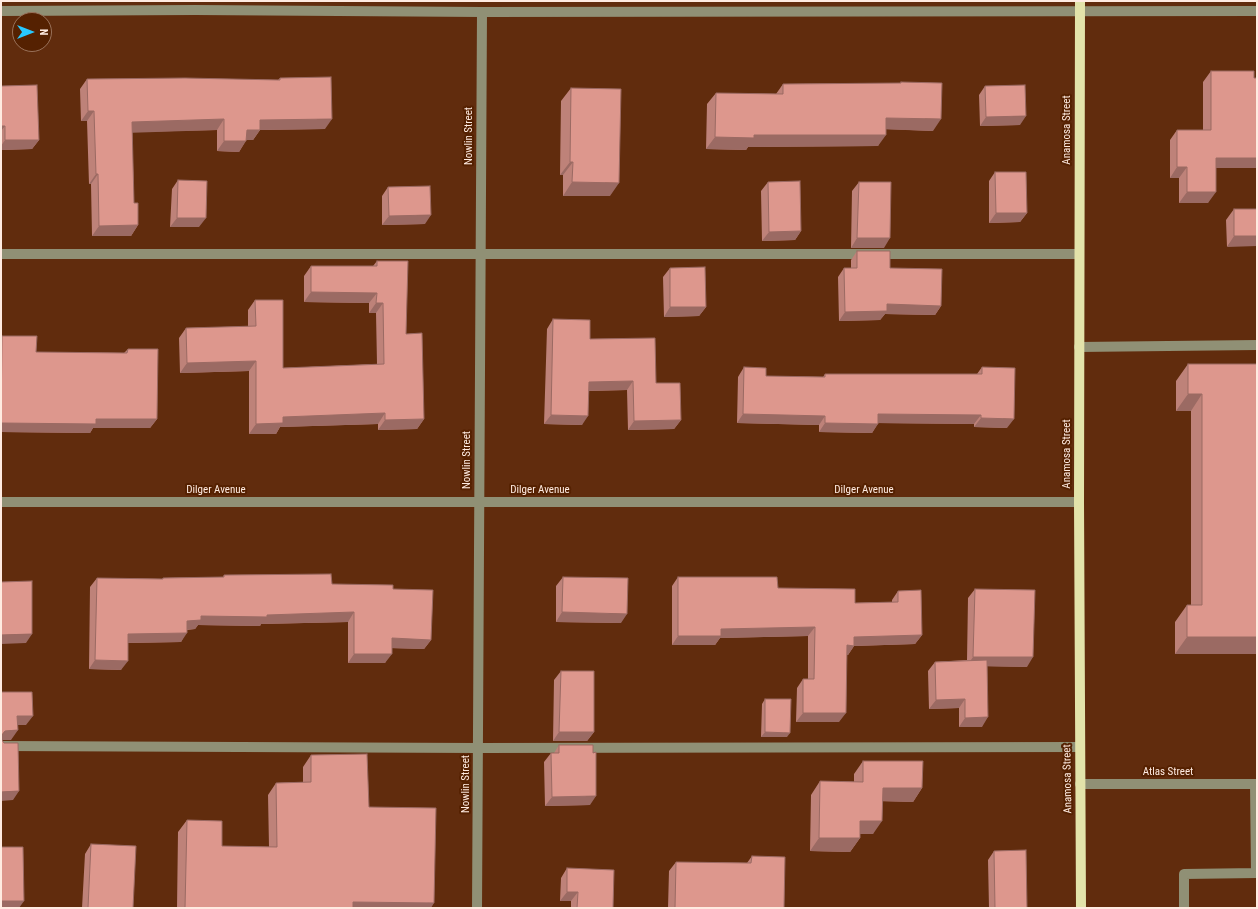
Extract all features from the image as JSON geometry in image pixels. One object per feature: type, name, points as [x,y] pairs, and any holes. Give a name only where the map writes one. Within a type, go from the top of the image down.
[{"type":"main road","name":"Anamosa Street","points":[[1080,6],[1079,502],[1081,908]]},
{"type":"street","points":[[1,11],[195,6],[482,12],[1080,6],[1257,11]]},
{"type":"street","name":"Nowlin Street","points":[[477,908],[482,12]]},
{"type":"street","points":[[1,254],[1079,254]]},
{"type":"street","points":[[1079,347],[1257,345]]},
{"type":"street","name":"Dilger Avenue","points":[[1,502],[1079,502]]},
{"type":"street","points":[[1,746],[478,748],[1080,747]]},
{"type":"street","name":"Atlas Street","points":[[1080,784],[1256,784]]},
{"type":"street","points":[[1184,908],[1184,874],[1257,873],[1256,784]]},
{"type":"building","points":[[1211,71],[1254,71],[1254,78],[1257,78],[1257,158],[1216,158],[1216,192],[1187,192],[1187,167],[1177,167],[1177,130],[1211,130]]},
{"type":"building","points":[[331,77],[332,119],[260,120],[260,130],[247,130],[246,141],[224,141],[224,119],[132,122],[134,203],[138,203],[138,225],[99,226],[98,174],[96,174],[94,111],[88,111],[87,79],[185,78],[280,80],[280,78]]},
{"type":"building","points":[[901,82],[942,83],[941,119],[886,118],[886,135],[754,135],[754,138],[715,137],[716,93],[783,94],[783,84]]},
{"type":"building","points":[[37,85],[39,140],[5,140],[5,126],[1,126],[1,86]]},
{"type":"building","points":[[1025,85],[1026,116],[986,117],[985,86]]},
{"type":"building","points":[[571,88],[621,89],[619,183],[572,182],[573,162],[570,162]]},
{"type":"building","points":[[995,172],[1026,172],[1027,213],[996,213]]},
{"type":"building","points":[[178,180],[207,181],[206,218],[177,218]]},
{"type":"building","points":[[800,181],[801,231],[769,232],[768,182]]},
{"type":"building","points":[[859,182],[891,182],[890,238],[857,238]]},
{"type":"building","points":[[430,186],[431,215],[389,216],[388,187]]},
{"type":"building","points":[[1234,209],[1257,209],[1257,236],[1234,236]]},
{"type":"building","points":[[857,251],[890,251],[890,268],[942,269],[941,306],[887,304],[887,311],[845,312],[844,268],[857,268]]},
{"type":"building","points":[[377,261],[408,261],[406,334],[422,333],[424,419],[385,420],[385,413],[283,417],[283,423],[256,424],[256,361],[187,363],[186,328],[256,326],[255,300],[283,300],[283,368],[384,364],[383,303],[376,303],[377,293],[311,292],[311,266],[377,266]]},
{"type":"building","points":[[705,267],[706,307],[670,307],[670,268]]},
{"type":"building","points":[[553,319],[590,320],[590,339],[655,338],[656,383],[680,383],[681,420],[634,421],[633,381],[589,382],[588,416],[551,415]]},
{"type":"building","points":[[2,336],[37,336],[36,352],[127,353],[128,349],[158,349],[157,419],[96,419],[96,424],[1,423]]},
{"type":"building","points":[[1188,364],[1257,364],[1257,637],[1187,637],[1187,605],[1202,605],[1202,394],[1188,394]]},
{"type":"building","points":[[744,367],[766,368],[766,376],[825,377],[825,374],[982,374],[982,367],[1015,368],[1014,419],[981,418],[981,415],[878,414],[878,424],[825,423],[825,416],[743,414]]},
{"type":"building","points":[[331,574],[332,584],[393,585],[393,589],[433,590],[431,640],[392,638],[392,654],[354,654],[354,612],[267,615],[267,617],[201,616],[201,620],[187,621],[187,633],[128,634],[128,661],[95,660],[97,578],[163,579],[224,577],[224,575]]},
{"type":"building","points":[[563,577],[628,578],[627,614],[562,612]]},
{"type":"building","points":[[678,577],[777,577],[778,588],[855,589],[855,603],[898,602],[898,591],[921,590],[922,635],[854,637],[854,646],[847,645],[846,713],[803,713],[803,679],[814,679],[815,627],[721,629],[721,636],[678,636]]},
{"type":"building","points":[[32,581],[32,634],[1,635],[1,582]]},
{"type":"building","points":[[975,589],[1035,590],[1033,657],[973,657]]},
{"type":"building","points":[[987,660],[988,717],[965,718],[965,699],[936,700],[935,662]]},
{"type":"building","points":[[561,671],[594,671],[594,732],[559,732]]},
{"type":"building","points":[[1,692],[32,692],[33,716],[17,716],[18,730],[5,731],[1,736]]},
{"type":"building","points":[[765,699],[791,699],[790,733],[765,732]]},
{"type":"building","points":[[1,737],[4,743],[18,743],[19,791],[1,792]]},
{"type":"building","points":[[559,745],[593,745],[593,753],[596,752],[596,796],[552,797],[551,753],[559,753]]},
{"type":"building","points":[[367,754],[369,807],[436,808],[434,903],[353,902],[353,908],[185,908],[187,820],[222,821],[222,846],[277,847],[276,783],[311,782],[311,755]]},
{"type":"building","points":[[863,761],[923,761],[922,788],[883,788],[882,821],[860,821],[860,838],[819,838],[820,781],[863,782]]},
{"type":"building","points":[[91,844],[136,846],[133,908],[88,908]]},
{"type":"building","points":[[1,847],[23,847],[24,901],[1,901]]},
{"type":"building","points":[[1026,850],[1027,908],[995,908],[994,851]]},
{"type":"building","points":[[752,856],[785,857],[784,908],[675,908],[676,862],[751,863]]},
{"type":"building","points":[[567,868],[614,870],[613,908],[577,908],[578,892],[567,892]]}]
